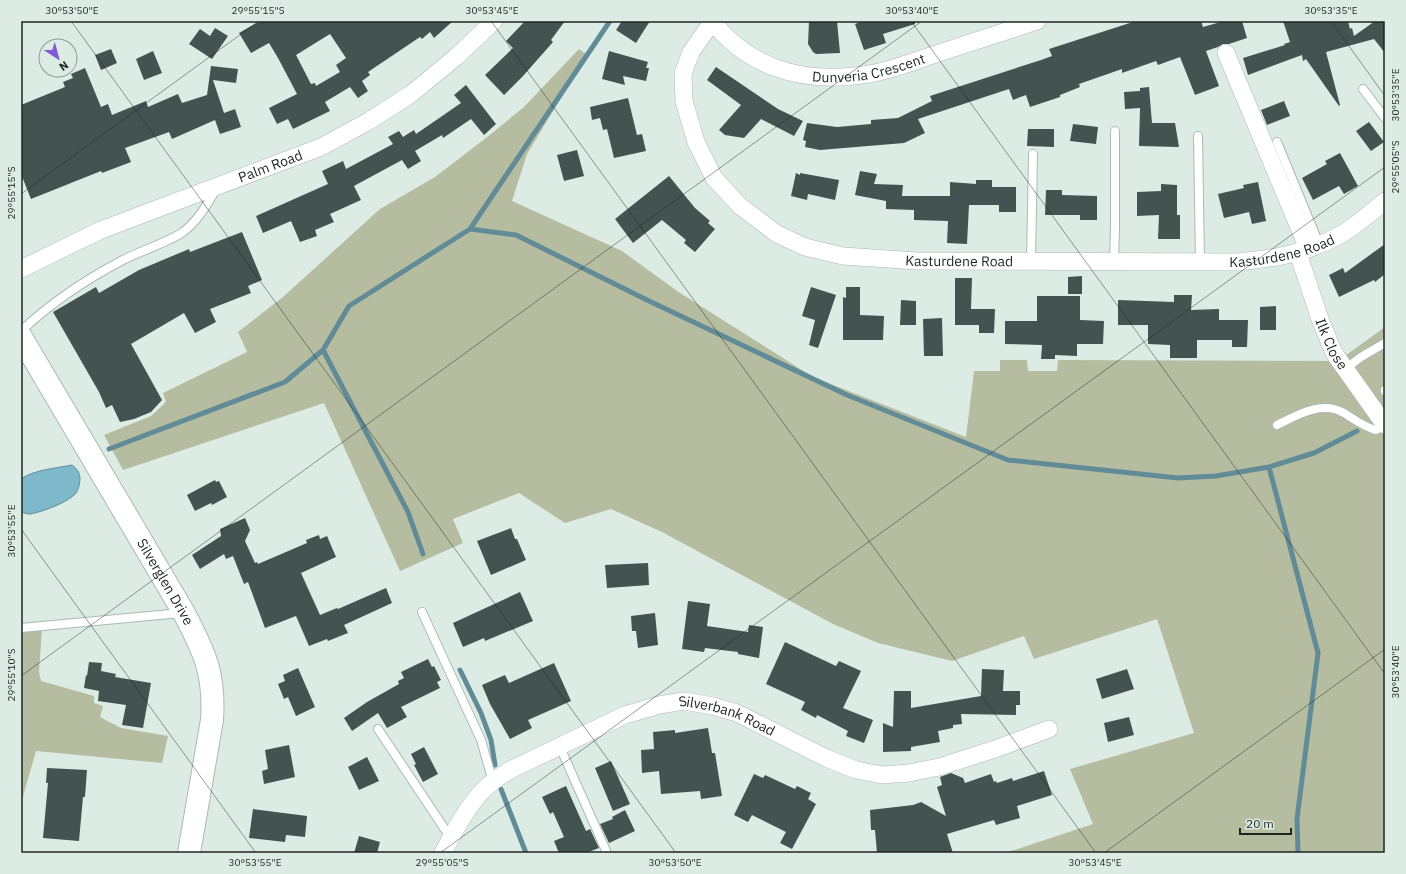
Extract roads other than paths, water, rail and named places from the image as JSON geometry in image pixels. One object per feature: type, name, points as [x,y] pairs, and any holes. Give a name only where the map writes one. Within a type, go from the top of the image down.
[{"type":"street","name":"Palm Road","points":[[21,269],[101,230],[321,147],[369,121],[411,94],[456,57],[494,21]]},
{"type":"street","name":"Dunveria Crescent","points":[[712,22],[738,49],[763,63],[785,72],[816,77],[855,76],[888,70],[1037,21]]},
{"type":"street","name":"Kasturdene Road","points":[[712,22],[691,52],[683,74],[684,102],[696,142],[714,178],[740,206],[770,230],[805,247],[843,256],[917,261],[1237,262],[1264,260],[1308,249],[1341,234],[1385,201]]},
{"type":"street","name":"Ilk Close","points":[[1226,53],[1308,249],[1321,322],[1334,353],[1385,425]]},
{"type":"street","name":"Silverglen Drive","points":[[21,337],[184,613],[201,645],[207,661],[213,701],[209,739],[189,853]]},
{"type":"street","name":"Silverbank Road","points":[[443,853],[450,837],[487,785],[510,770],[624,715],[659,705],[684,701],[713,706],[737,713],[826,758],[856,770],[882,775],[908,773],[939,767],[998,748],[1049,729]]},
{"type":"lane","points":[[1363,89],[1385,118]]},
{"type":"lane","points":[[1114,262],[1116,220],[1115,131]]},
{"type":"lane","points":[[1198,136],[1200,262]]},
{"type":"lane","points":[[1277,142],[1308,249]]},
{"type":"lane","points":[[1031,261],[1033,154]]},
{"type":"lane","points":[[21,331],[41,313],[83,283],[122,260],[181,233],[193,222],[208,203],[217,187]]},
{"type":"lane","points":[[1345,369],[1361,357],[1385,343]]},
{"type":"lane","points":[[1277,425],[1309,411],[1327,407],[1335,409],[1368,428],[1376,430],[1385,425]]},
{"type":"lane","points":[[422,612],[481,740],[493,782]]},
{"type":"lane","points":[[21,628],[184,613]]},
{"type":"lane","points":[[378,729],[450,837]]},
{"type":"lane","points":[[560,747],[607,853]]},
{"type":"water","points":[[72,465],[78,470],[80,478],[78,490],[73,496],[62,503],[41,511],[30,514],[21,512],[21,479],[38,471]]},
{"type":"waterway","points":[[470,229],[610,21]]},
{"type":"waterway","points":[[109,449],[285,382],[323,350],[349,306],[470,229],[516,235],[647,300],[847,395],[1008,460],[1178,478],[1216,476],[1269,467],[1314,453],[1357,431]]},
{"type":"waterway","points":[[323,350],[408,512],[423,554]]},
{"type":"waterway","points":[[1269,467],[1318,653],[1297,819],[1298,853]]},
{"type":"waterway","points":[[460,670],[481,713],[491,740],[495,765]]},
{"type":"waterway","points":[[501,789],[526,853]]}]
